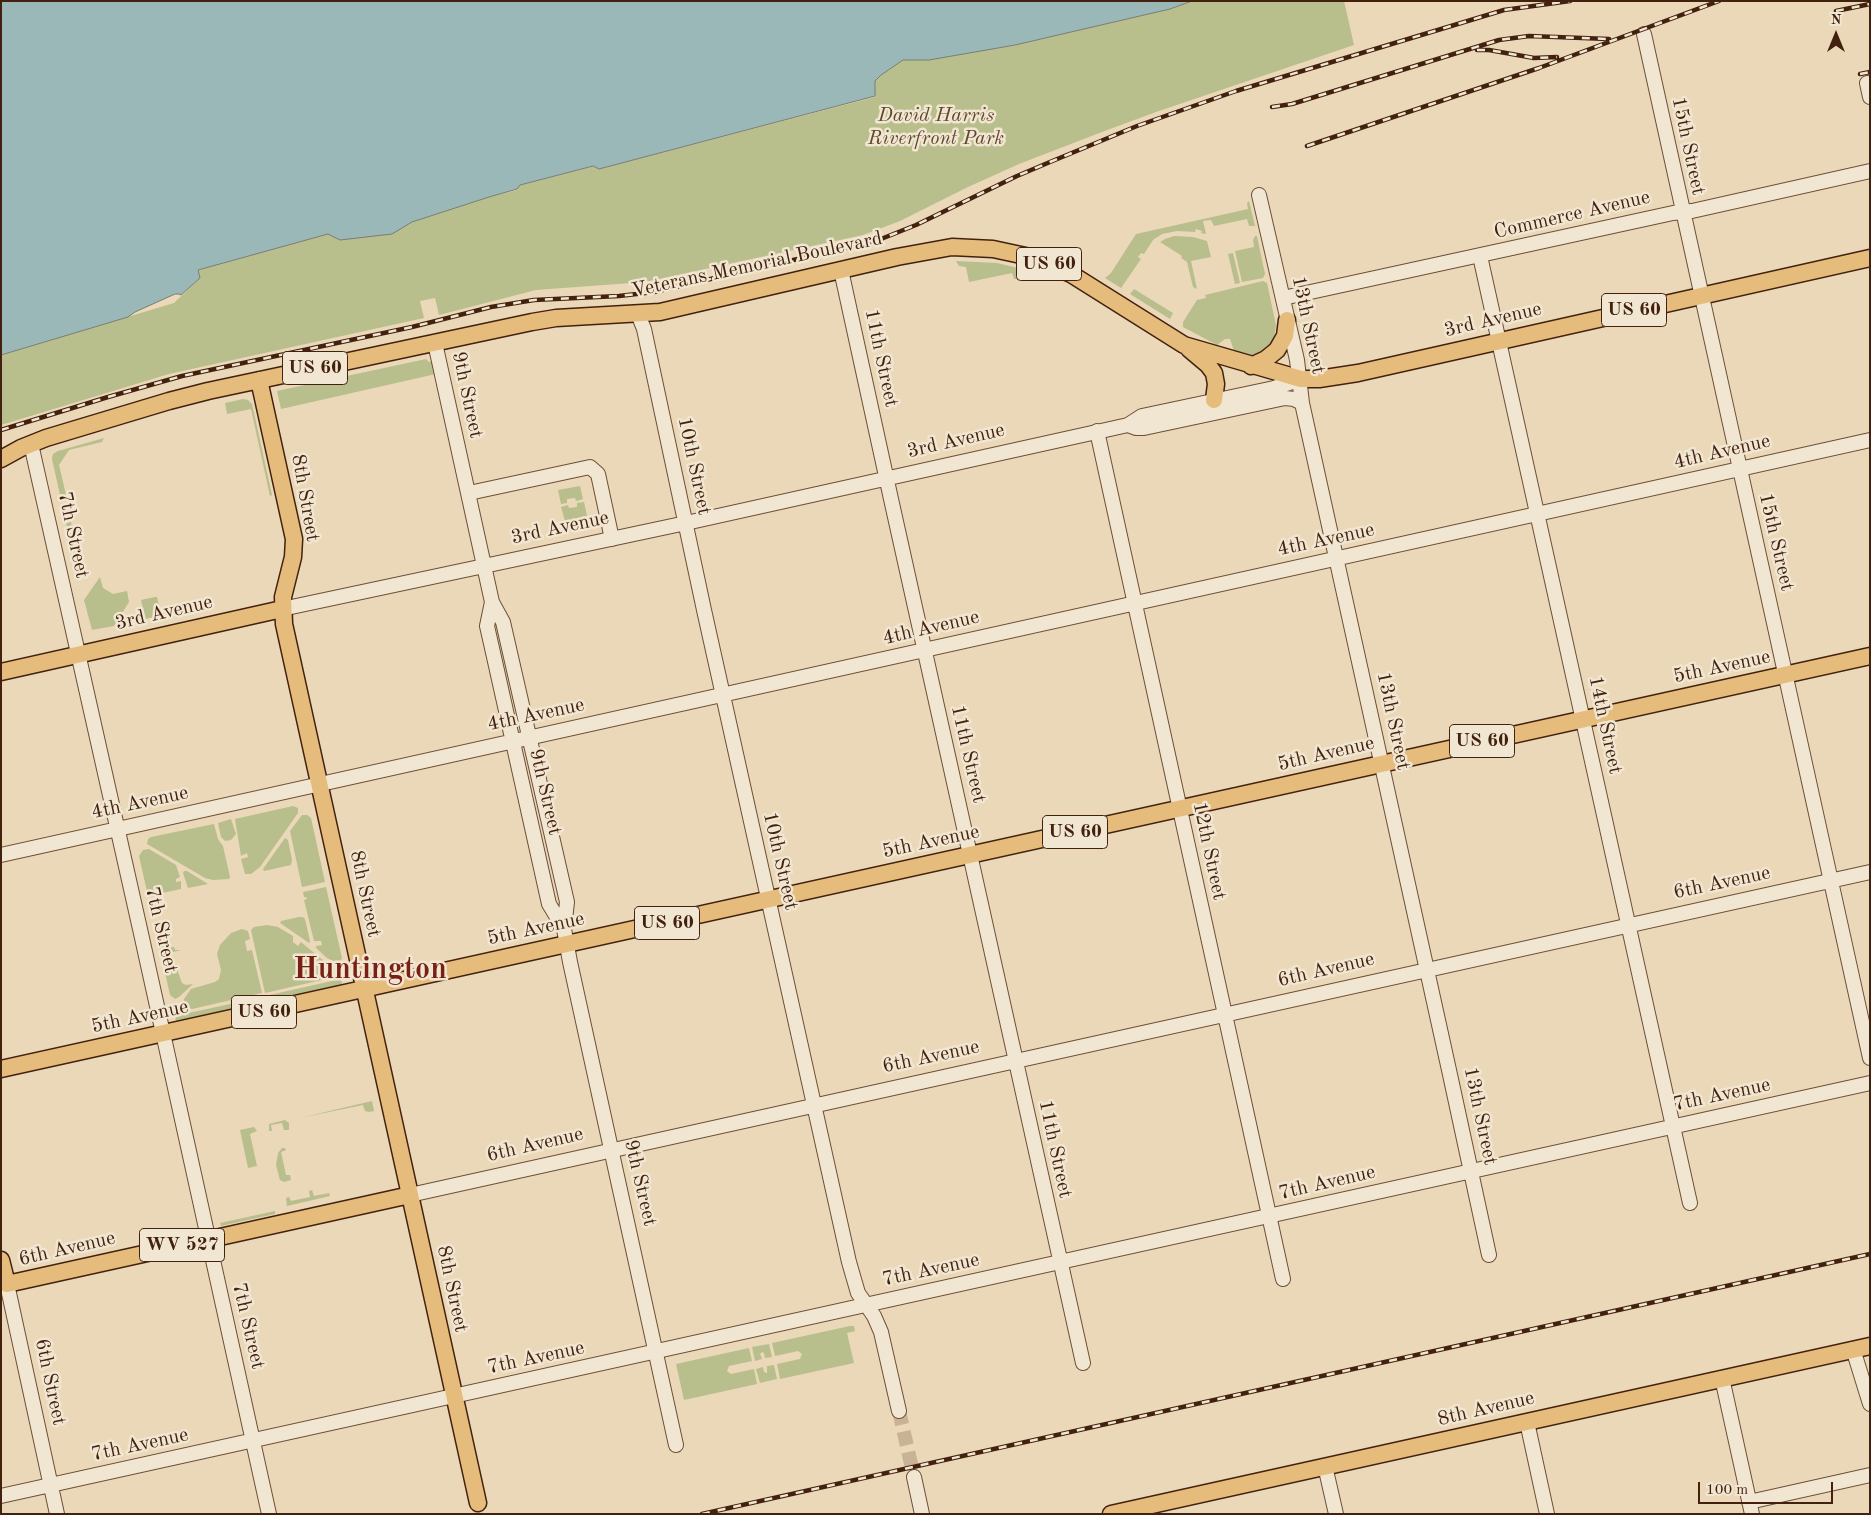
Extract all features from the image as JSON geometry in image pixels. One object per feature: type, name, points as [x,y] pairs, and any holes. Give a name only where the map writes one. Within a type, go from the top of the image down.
[{"type":"main road","name":"Veterans Memorial Boulevard","points":[[1,459],[31,444],[169,401],[259,380],[545,319],[660,312],[841,270],[952,247],[986,248],[1035,258],[1072,274],[1184,345],[1300,379]]},
{"type":"main road","name":"3rd Avenue","points":[[1300,379],[1319,379],[1358,373],[1870,258]]},
{"type":"main road","points":[[1251,366],[1264,360],[1277,350],[1285,336],[1287,320]]},
{"type":"main road","points":[[1184,345],[1212,369],[1216,384],[1214,400]]},
{"type":"main road","name":"8th Street","points":[[259,380],[294,539],[293,557],[284,592],[282,609],[299,699],[478,1503]]},
{"type":"main road","name":"3rd Avenue","points":[[1,672],[282,609]]},
{"type":"main road","name":"5th Avenue","points":[[1,1069],[364,989],[565,937],[769,900],[1870,656]]},
{"type":"main road","name":"6th Avenue","points":[[4,1285],[410,1195]]},
{"type":"main road","name":"6th Street","points":[[1,1260],[4,1285]]},
{"type":"main road","name":"8th Avenue","points":[[1114,1513],[1870,1346]]},
{"type":"street","name":"15th Street","points":[[1644,34],[1870,1058]]},
{"type":"street","name":"Commerce Avenue","points":[[1283,298],[1673,212],[1692,211],[1870,171]]},
{"type":"street","name":"13th Street","points":[[1259,195],[1300,379],[1302,403],[1489,1255]]},
{"type":"street","name":"14th Street","points":[[1480,256],[1690,1204]]},
{"type":"street","name":"11th Street","points":[[841,270],[1083,1363]]},
{"type":"street","name":"10th Street","points":[[638,314],[644,329],[723,695],[853,1277],[858,1293],[874,1316],[880,1332],[899,1411]]},
{"type":"street","name":"9th Street","points":[[435,342],[492,602],[503,622],[567,902],[565,937]]},
{"type":"street","name":"3rd Avenue","points":[[282,609],[484,567],[1128,425],[1142,416],[1274,388],[1300,379]]},
{"type":"street","name":"3rd Avenue","points":[[1128,425],[1144,428],[1285,398],[1294,399],[1302,403]]},
{"type":"street","name":"12th Street","points":[[1097,431],[1283,1279]]},
{"type":"street","name":"4th Avenue","points":[[1,855],[1870,440]]},
{"type":"street","name":"7th Street","points":[[31,444],[269,1514]]},
{"type":"street","points":[[469,493],[590,467],[598,474],[612,539]]},
{"type":"street","name":"9th Street","points":[[492,602],[487,626],[549,904],[565,937],[676,1445]]},
{"type":"street","name":"6th Avenue","points":[[410,1195],[1870,872]]},
{"type":"street","name":"7th Avenue","points":[[1,1496],[1870,1083]]},
{"type":"street","name":"6th Street","points":[[4,1285],[57,1514]]},
{"type":"street","points":[[1853,1349],[1870,1404]]},
{"type":"street","points":[[1722,1378],[1751,1508],[1870,1475]]},
{"type":"street","points":[[1527,1422],[1547,1514]]},
{"type":"street","points":[[1325,1466],[1336,1514]]},
{"type":"street","points":[[914,1477],[922,1514]]},
{"type":"green space","name":"David Harris Riverfront Park","points":[[1192,1],[1344,1],[1354,45],[1156,112],[1019,164],[900,221],[863,235],[645,282],[536,290],[439,315],[435,298],[420,301],[424,318],[169,374],[1,425],[1,355],[174,303],[200,278],[198,270],[328,234],[391,234],[412,222],[517,190],[520,185],[594,166],[599,169],[875,97],[875,81],[903,60],[929,60],[1015,45],[1170,9]]},
{"type":"green space","points":[[1249,201],[1255,226],[1249,226],[1247,219],[1214,226],[1211,220],[1203,221],[1206,234],[1196,229],[1195,232],[1177,231],[1162,234],[1153,240],[1144,254],[1141,253],[1138,257],[1141,259],[1121,288],[1105,278],[1111,273],[1136,234],[1248,209],[1247,203]]},
{"type":"green space","points":[[1174,236],[1193,237],[1207,241],[1211,257],[1191,261],[1197,289],[1193,287],[1187,262],[1181,258],[1182,256],[1160,242]]},
{"type":"green space","points":[[1257,236],[1265,274],[1263,278],[1242,282],[1235,251],[1254,247],[1253,240]]},
{"type":"green space","points":[[1233,253],[1240,283],[1235,284],[1228,254]]},
{"type":"green space","points":[[956,261],[997,263],[1041,276],[1014,279],[1012,273],[969,282],[966,267],[959,266]]},
{"type":"green space","points":[[1263,281],[1267,283],[1276,325],[1274,339],[1265,351],[1254,356],[1234,351],[1230,339],[1225,339],[1217,345],[1183,327],[1183,322],[1197,300],[1206,298],[1205,295]]},
{"type":"green space","points":[[1134,289],[1173,313],[1170,319],[1130,294]]},
{"type":"green space","points":[[426,359],[429,362],[433,361],[436,374],[281,409],[277,391]]},
{"type":"green space","points":[[243,399],[248,400],[252,404],[272,495],[270,496],[251,409],[227,414],[225,403]]},
{"type":"green space","points":[[104,438],[102,442],[69,450],[59,465],[67,499],[60,495],[52,459],[53,454]]},
{"type":"green space","points":[[580,486],[583,499],[576,501],[575,498],[567,499],[567,503],[561,504],[558,490]]},
{"type":"green space","points":[[584,502],[587,516],[565,521],[561,507],[568,505],[569,508],[577,507],[577,503]]},
{"type":"green space","points":[[71,522],[80,566],[76,567],[66,523]]},
{"type":"green space","points":[[100,577],[103,588],[113,594],[127,591],[129,602],[114,626],[92,630],[84,600]]},
{"type":"green space","points":[[157,597],[160,609],[210,598],[212,604],[145,619],[141,600]]},
{"type":"green space","points":[[293,806],[298,808],[298,813],[260,867],[251,874],[245,874],[241,859],[248,857],[247,853],[241,856],[235,819]]},
{"type":"green space","points":[[302,815],[307,815],[311,818],[325,882],[302,887],[290,831]]},
{"type":"green space","points":[[231,819],[236,834],[231,840],[225,841],[221,837],[218,823]]},
{"type":"green space","points":[[214,824],[218,839],[223,846],[229,879],[213,880],[205,878],[147,844],[148,839],[151,837]]},
{"type":"green space","points":[[285,838],[288,840],[292,860],[291,865],[264,871],[263,869]]},
{"type":"green space","points":[[149,849],[176,865],[180,877],[176,879],[176,882],[181,881],[181,889],[148,896],[139,856],[143,850]]},
{"type":"green space","points":[[184,871],[187,871],[208,884],[188,888]]},
{"type":"green space","points":[[326,887],[342,958],[337,963],[327,958],[316,948],[316,946],[322,945],[321,941],[314,941],[304,900],[307,899],[304,897],[303,892]]},
{"type":"green space","points":[[299,917],[305,919],[309,943],[280,923],[281,921]]},
{"type":"green space","points":[[160,921],[166,948],[174,947],[175,950],[181,950],[161,955],[154,922]]},
{"type":"green space","points":[[267,925],[278,927],[293,936],[293,942],[298,946],[301,942],[330,966],[333,970],[331,976],[326,979],[265,993],[251,930],[254,927]]},
{"type":"green space","points":[[242,929],[248,931],[250,939],[245,941],[247,951],[252,950],[262,993],[192,1009],[185,1007],[184,999],[191,989],[219,979],[221,970],[217,954],[220,945],[231,933]]},
{"type":"green space","points":[[176,966],[182,983],[186,985],[193,984],[175,999],[170,995],[164,968]]},
{"type":"green space","points":[[341,979],[342,984],[334,987],[267,1002],[265,996]]},
{"type":"green space","points":[[262,997],[263,1003],[176,1022],[175,1016]]},
{"type":"green space","points":[[372,1101],[374,1111],[365,1111],[363,1105],[300,1118]]},
{"type":"green space","points":[[285,1120],[289,1123],[289,1130],[284,1130],[282,1123],[271,1125],[272,1131],[269,1131],[269,1124]]},
{"type":"green space","points":[[254,1127],[257,1131],[250,1134],[257,1166],[248,1168],[240,1130]]},
{"type":"green space","points":[[282,1148],[286,1150],[281,1152],[286,1175],[290,1175],[291,1180],[284,1182],[280,1180],[276,1165],[278,1153]]},
{"type":"green space","points":[[312,1190],[314,1196],[329,1193],[330,1196],[287,1206],[286,1198],[289,1197],[291,1201],[310,1197],[309,1191]]},
{"type":"green space","points":[[275,1211],[275,1214],[221,1226],[220,1223]]},
{"type":"green space","points":[[854,1326],[855,1331],[847,1333],[854,1363],[780,1379],[777,1364],[800,1359],[802,1354],[798,1351],[775,1356],[772,1343]]},
{"type":"green space","points":[[769,1344],[772,1357],[765,1358],[762,1352],[760,1354],[762,1359],[755,1361],[752,1347]]},
{"type":"green space","points":[[749,1348],[752,1361],[729,1366],[727,1371],[731,1374],[754,1369],[757,1384],[684,1400],[676,1364]]},
{"type":"green space","points":[[774,1365],[777,1379],[760,1383],[756,1369],[763,1367],[764,1372],[767,1373],[767,1366]]},
{"type":"water","points":[[1,1],[1192,1],[1170,9],[1015,45],[929,60],[903,60],[875,81],[875,96],[599,169],[593,166],[520,185],[517,189],[412,222],[392,234],[340,240],[328,234],[198,270],[200,278],[181,295],[175,294],[128,317],[1,355]]},
{"type":"tunnel","points":[[899,1411],[914,1477]]},
{"type":"railway","points":[[1,430],[182,376],[412,327],[491,307],[534,300],[619,296],[654,292],[876,241],[916,225],[1050,162],[1137,126],[1236,91],[1504,10],[1570,1]]},
{"type":"railway","points":[[1307,146],[1539,68],[1719,1]]},
{"type":"railway","points":[[1836,11],[1870,4]]},
{"type":"railway","points":[[1272,107],[1292,104],[1499,40],[1529,36],[1609,39]]},
{"type":"railway","points":[[1477,50],[1489,50],[1534,58],[1557,57]]},
{"type":"railway","points":[[1860,74],[1870,72]]},
{"type":"railway","points":[[702,1514],[1870,1254]]},
{"type":"district","name":"Huntington","points":[[370,970]]}]
